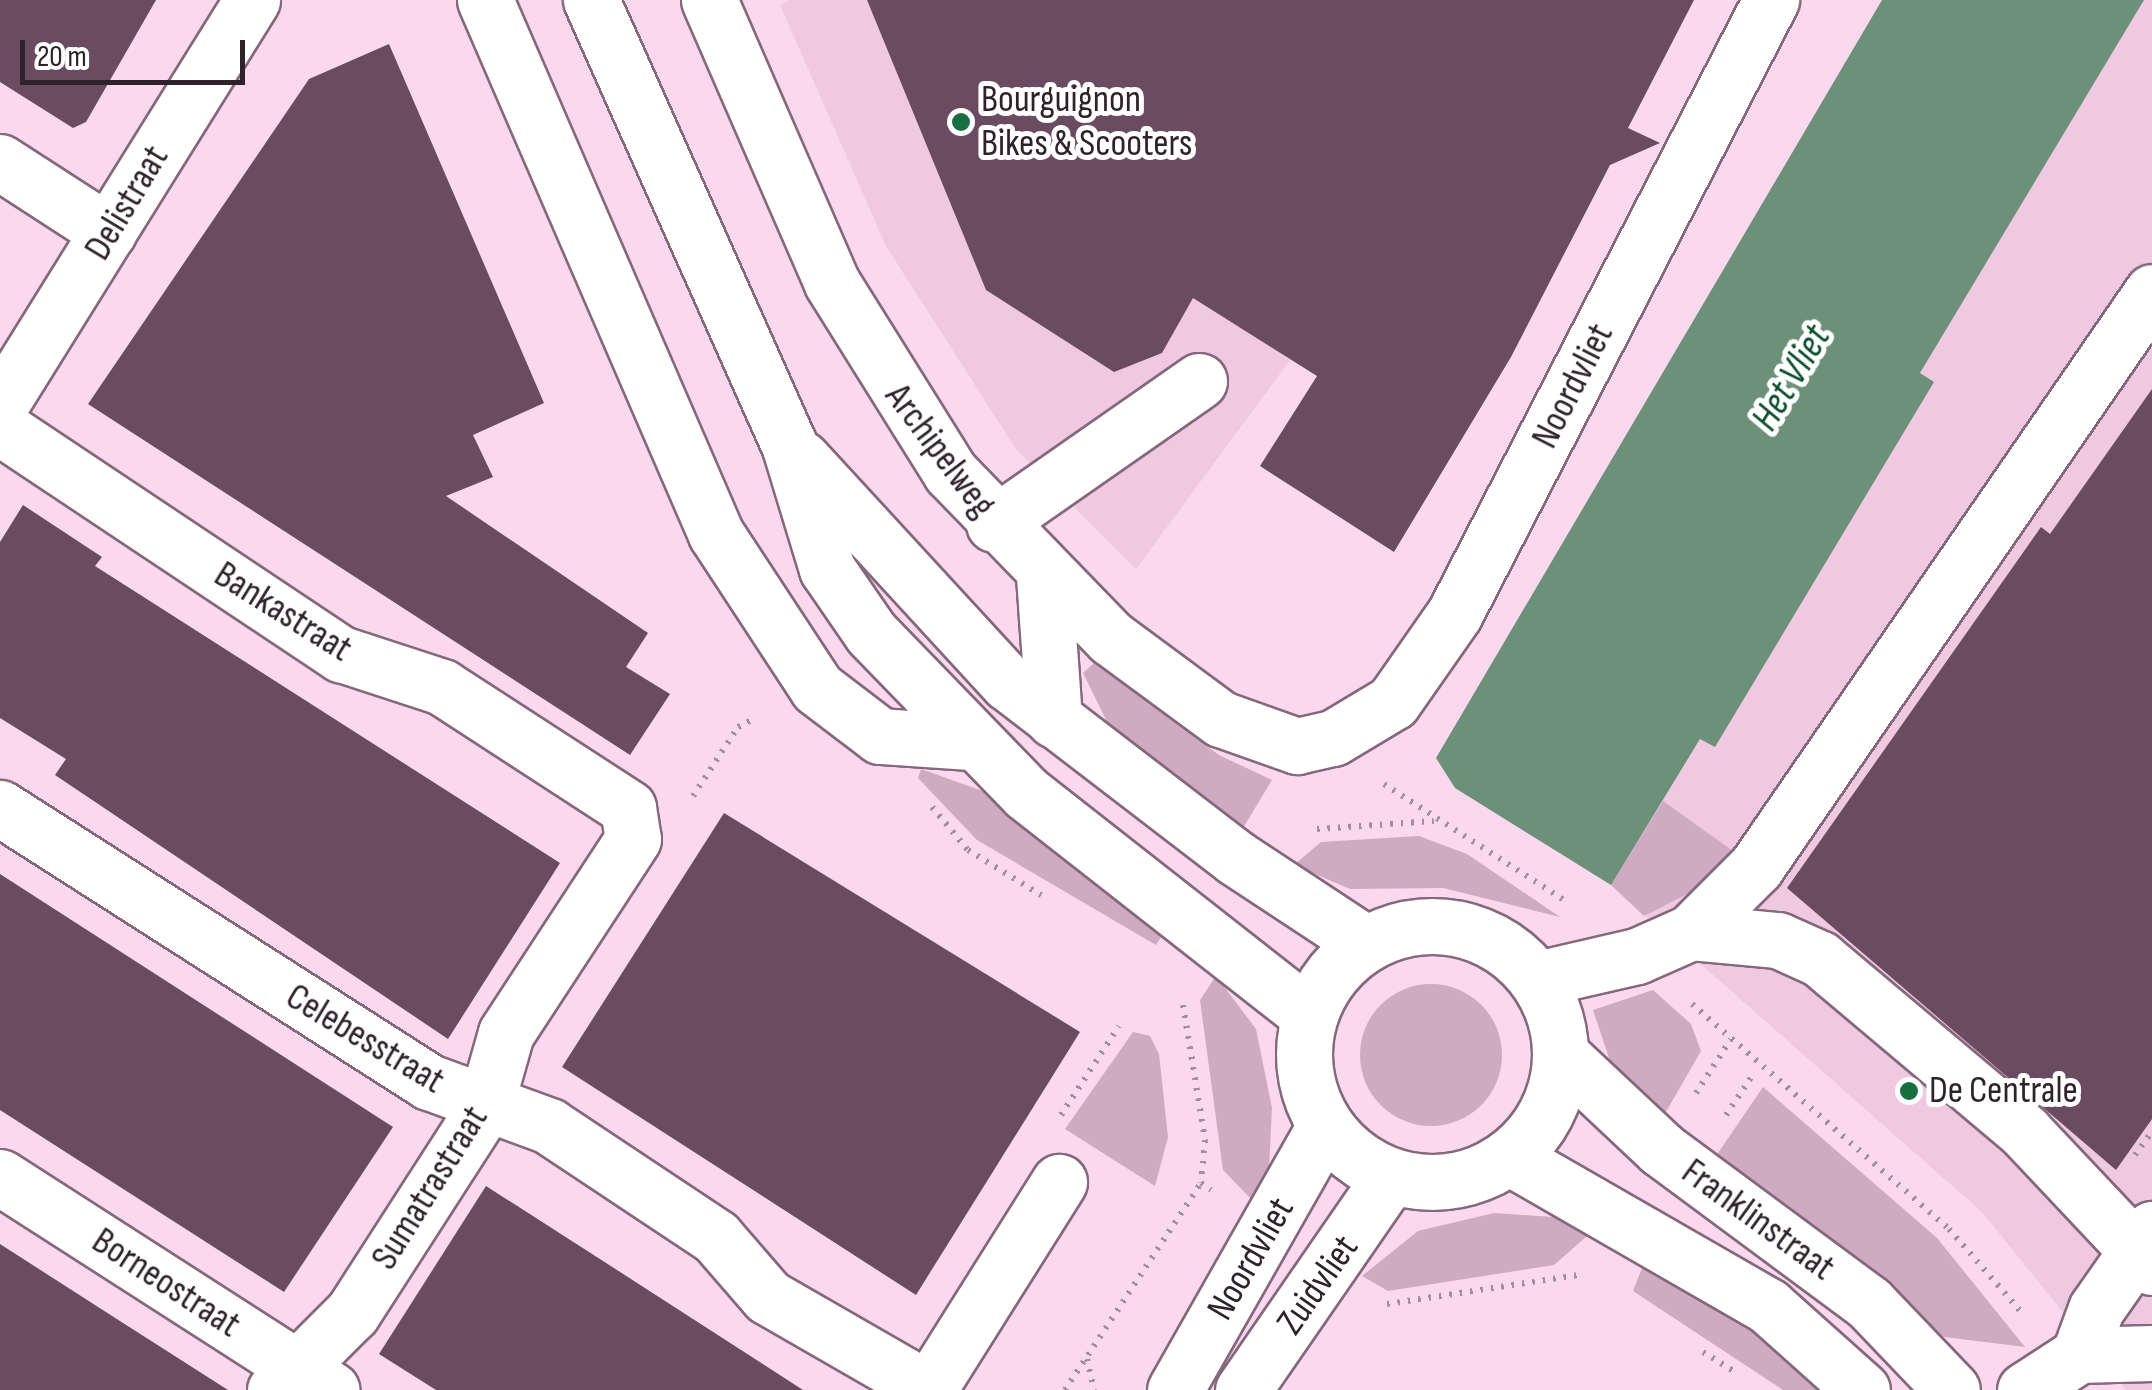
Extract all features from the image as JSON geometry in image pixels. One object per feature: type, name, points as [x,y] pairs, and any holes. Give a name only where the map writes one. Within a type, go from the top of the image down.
[{"type":"street","name":"Delistraat","points":[[0,405],[252,0]]},
{"type":"street","points":[[485,0],[716,534],[817,688],[880,736],[969,742]]},
{"type":"street","points":[[591,0],[789,444],[826,569],[969,742],[1309,1015]]},
{"type":"street","name":"Archipelweg","points":[[709,0],[832,283],[884,377],[994,524],[1044,576],[1220,719],[1275,743],[1333,738]]},
{"type":"street","name":"Noordvliet","points":[[1333,738],[1393,702],[1455,613],[1771,0]]},
{"type":"street","points":[[0,162],[108,232]]},
{"type":"street","points":[[1537,979],[1637,956],[1691,932],[1756,867],[2152,292]]},
{"type":"street","points":[[994,524],[1199,381]]},
{"type":"street","name":"Bankastraat","points":[[0,427],[341,654],[442,688],[630,824]]},
{"type":"street","points":[[789,444],[962,643],[1054,720],[1366,942]]},
{"type":"street","points":[[1044,576],[1054,720]]},
{"type":"street","name":"Celebesstraat","points":[[0,808],[429,1082],[485,1107],[549,1126],[716,1236],[768,1297],[929,1390]]},
{"type":"street","name":"Sumatrastraat","points":[[300,1381],[352,1314],[485,1107],[506,1033],[630,824]]},
{"type":"street","points":[[1440,924],[1511,951],[1537,979],[1560,1054],[1555,1094],[1509,1157],[1472,1176],[1390,1177],[1353,1157],[1324,1126],[1307,1087],[1309,1015],[1338,965],[1366,942],[1440,924]]},
{"type":"street","points":[[1691,932],[1778,940],[1820,960],[2024,1132],[2149,1246],[2054,1371]]},
{"type":"street","name":"Franklinstraat","points":[[1560,1054],[1661,1149],[1869,1303],[1952,1390]]},
{"type":"street","name":"Noordvliet","points":[[1175,1390],[1324,1126]]},
{"type":"street","name":"Franklinstraat","points":[[1509,1157],[1768,1306],[1862,1390]]},
{"type":"street","points":[[929,1390],[1054,1158]]},
{"type":"street","name":"Borneostraat","points":[[0,1177],[300,1381]]},
{"type":"street","name":"Zuidvliet","points":[[1242,1390],[1390,1177]]},
{"type":"street","points":[[2054,1371],[2152,1352]]},
{"type":"path","points":[[630,824],[668,834],[738,727],[817,688]]},
{"type":"path","points":[[1333,738],[1435,821],[1637,956],[1949,1229],[2054,1371]]},
{"type":"path","points":[[1300,831],[1435,821]]},
{"type":"path","points":[[1054,1158],[1119,1026]]},
{"type":"path","points":[[1065,1390],[1202,1184]]},
{"type":"path","points":[[1087,1357],[1094,1390]]},
{"type":"shaded area","points":[[791,0],[1376,0],[1256,337],[1290,360],[1136,569],[1016,449],[886,246],[780,5]]},
{"type":"shaded area","points":[[2144,0],[2152,0],[2152,1390],[2126,1390],[1982,1212],[1611,885],[1701,738],[1715,746],[1933,382],[1920,373]]},
{"type":"shaded area","points":[[1094,663],[1219,755],[1272,780],[1243,828],[1114,736],[1083,673]]},
{"type":"shaded area","points":[[921,769],[988,793],[1163,934],[1156,945],[977,840],[918,778]]},
{"type":"shaded area","points":[[1663,801],[1733,851],[1695,890],[1644,916],[1611,885]]},
{"type":"shaded area","points":[[1419,836],[1467,854],[1560,917],[1443,888],[1350,889],[1294,865],[1321,842]]},
{"type":"shaded area","points":[[1216,976],[1256,1029],[1272,1108],[1269,1169],[1253,1201],[1223,1170],[1200,1000]]},
{"type":"shaded area","points":[[1431,984],[1458,989],[1481,1005],[1497,1028],[1502,1055],[1497,1082],[1481,1105],[1458,1121],[1431,1126],[1404,1121],[1381,1105],[1365,1082],[1360,1055],[1365,1028],[1381,1005],[1404,989]]},
{"type":"shaded area","points":[[1653,990],[1691,1024],[1701,1051],[1663,1117],[1612,1067],[1593,1010]]},
{"type":"shaded area","points":[[1133,1032],[1150,1036],[1159,1054],[1168,1137],[1155,1186],[1065,1129]]},
{"type":"shaded area","points":[[1763,1087],[1937,1238],[2025,1347],[1944,1337],[1716,1156]]},
{"type":"shaded area","points":[[1494,1213],[1553,1217],[1587,1236],[1554,1265],[1388,1291],[1362,1276],[1418,1231]]},
{"type":"shaded area","points":[[1644,1263],[1768,1338],[1828,1390],[1783,1390],[1633,1291]]},
{"type":"water","name":"Het Vliet","points":[[1882,0],[2144,0],[1920,373],[1934,382],[1715,747],[1700,739],[1611,885],[1455,788],[1436,758]]},
{"type":"building","points":[[0,0],[156,0],[86,122],[73,128],[0,82]]},
{"type":"building","points":[[867,0],[1694,0],[1628,128],[1660,143],[1610,165],[1511,357],[1394,552],[1260,466],[1317,376],[1193,298],[1162,353],[1114,372],[986,290]]},
{"type":"building","points":[[389,44],[544,403],[473,435],[493,477],[446,496],[648,633],[626,667],[670,694],[630,755],[88,404],[309,79]]},
{"type":"building","points":[[2152,389],[2152,1119],[2116,1170],[1787,888],[2041,527],[2050,534]]},
{"type":"building","points":[[23,505],[102,557],[95,566],[560,863],[448,1039],[55,775],[66,759],[0,718],[0,542]]},
{"type":"building","points":[[724,813],[1080,1032],[916,1295],[562,1067]]},
{"type":"building","points":[[0,874],[393,1127],[284,1292],[0,1110]]},
{"type":"building","points":[[486,1186],[803,1390],[436,1390],[379,1354]]},
{"type":"building","points":[[0,1244],[109,1314],[228,1390],[0,1390]]},
{"type":"place","name":"Bourguignon Bikes & Scooters","points":[[961,122]]},
{"type":"place","name":"De Centrale","points":[[1909,1091]]}]
